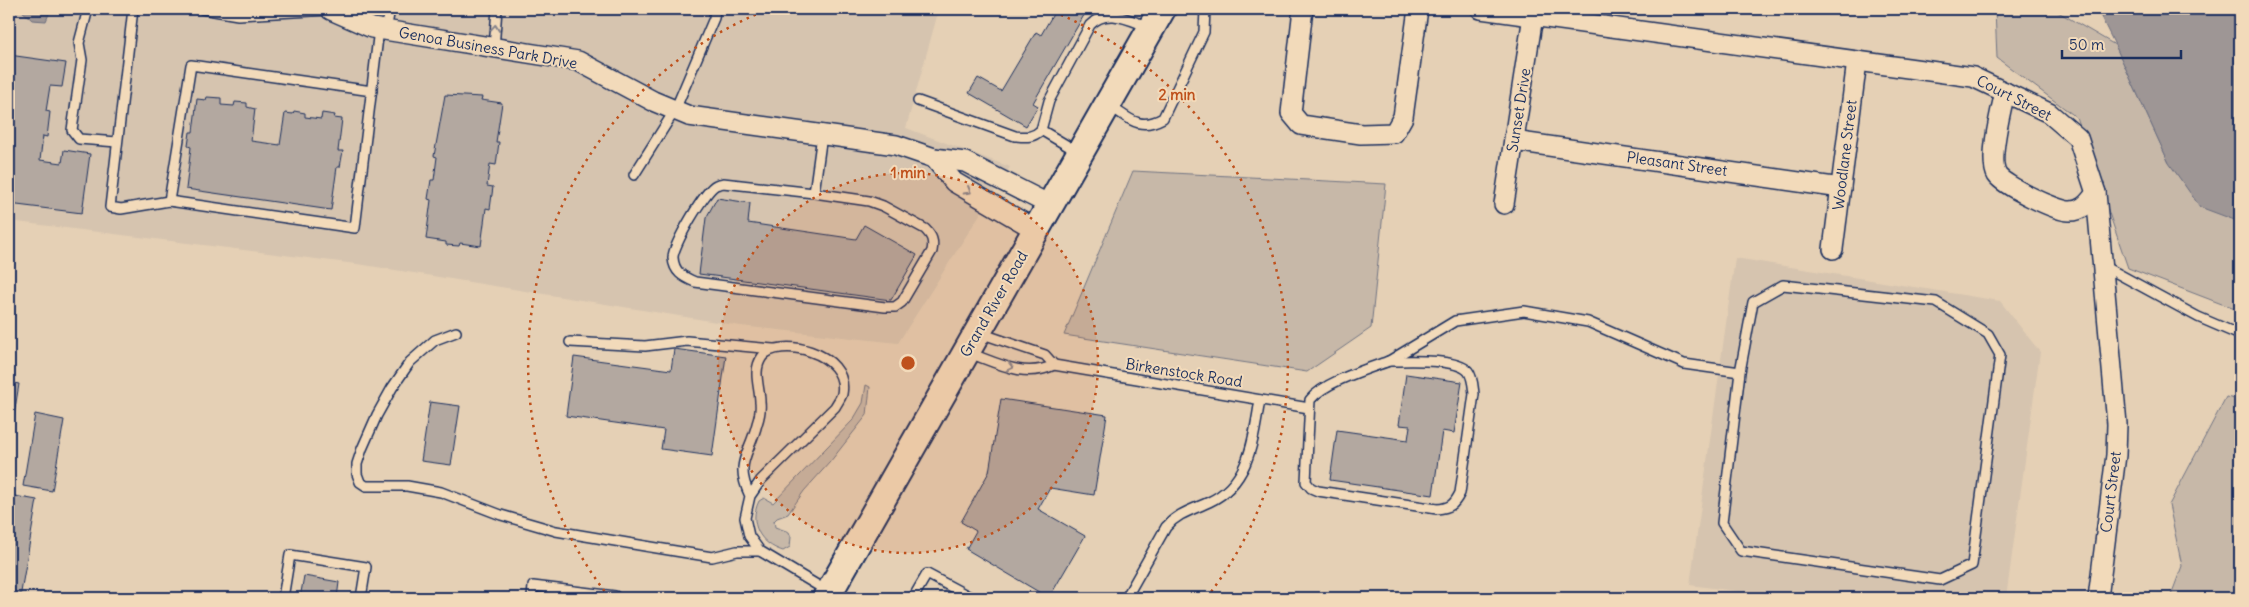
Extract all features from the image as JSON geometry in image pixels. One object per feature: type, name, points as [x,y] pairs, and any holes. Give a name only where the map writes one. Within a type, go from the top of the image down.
[{"type":"main road","name":"Grand River Road","points":[[828,595],[1157,18]]},
{"type":"street","points":[[1303,9],[1291,113],[1301,125],[1361,134],[1394,133],[1403,117],[1418,9]]},
{"type":"street","name":"Court Street","points":[[1482,9],[1973,77],[2049,113],[2078,138],[2096,193],[2117,424],[2116,455],[2098,598]]},
{"type":"street","name":"Genoa Business Park Drive","points":[[331,10],[372,28],[578,61],[689,116],[896,145],[934,158],[965,162],[1050,205]]},
{"type":"street","name":"Sunset Drive","points":[[1504,204],[1533,16]]},
{"type":"street","name":"Woodlane Street","points":[[1833,249],[1857,61]]},
{"type":"street","points":[[2004,92],[1993,155],[1997,175],[2015,191],[2069,211],[2085,207],[2096,193]]},
{"type":"street","name":"Pleasant Street","points":[[1514,141],[1841,188]]},
{"type":"street","points":[[934,158],[954,182],[1036,230]]},
{"type":"lane","points":[[88,9],[79,43],[82,60],[72,130],[78,139],[117,142]]},
{"type":"lane","points":[[133,9],[110,207],[121,209],[170,202],[355,228],[372,91],[383,30],[390,9]]},
{"type":"lane","points":[[202,9],[238,15],[331,10]]},
{"type":"lane","points":[[494,48],[497,9]]},
{"type":"lane","points":[[634,175],[675,110],[714,18],[715,9]]},
{"type":"lane","points":[[1108,104],[1136,123],[1151,125],[1163,118],[1204,32],[1205,9]]},
{"type":"lane","points":[[918,101],[1015,136],[1028,138],[1036,135],[1041,130],[1049,101],[1090,25],[1097,18],[1116,15],[1157,18]]},
{"type":"lane","points":[[170,202],[190,66],[372,91]]},
{"type":"lane","points":[[1041,130],[1080,154]]},
{"type":"lane","points":[[814,193],[822,135]]},
{"type":"lane","points":[[723,183],[814,193],[869,201],[883,206],[925,228],[930,234],[934,242],[932,251],[902,302],[895,307],[886,307],[695,282],[684,278],[676,269],[672,257],[675,245],[707,194],[715,185],[723,183]]},
{"type":"lane","points":[[2102,265],[2198,317],[2240,335]]},
{"type":"lane","points":[[1783,284],[1936,302],[1988,334],[2000,355],[1972,564],[1940,580],[1741,551],[1722,523],[1740,372],[1754,302],[1783,284]]},
{"type":"lane","points":[[1389,361],[1424,362],[1458,366],[1468,372],[1473,382],[1474,394],[1460,494],[1455,503],[1448,508],[1437,509],[1318,491],[1311,488],[1306,482],[1305,475],[1309,408],[1314,395],[1363,370],[1389,361],[1455,321],[1524,311],[1588,322],[1684,364],[1740,372]]},
{"type":"lane","points":[[456,332],[435,340],[410,362],[392,388],[362,448],[357,464],[357,474],[360,482],[366,486],[407,486],[441,492],[501,515],[542,527],[632,544],[712,557],[737,551],[760,551]]},
{"type":"lane","points":[[570,342],[645,346],[686,341],[772,349],[801,349],[825,356],[836,366],[842,378],[842,394],[835,408],[761,480],[750,496],[745,518],[748,536],[760,551],[828,595]]},
{"type":"lane","name":"Birkenstock Road","points":[[972,342],[1045,355],[1054,366]]},
{"type":"lane","name":"Birkenstock Road","points":[[972,342],[1004,366],[1030,372],[1041,372],[1054,366],[1309,408]]},
{"type":"lane","points":[[750,496],[744,485],[743,459],[757,424],[760,402],[757,368],[762,356],[772,349]]},
{"type":"lane","points":[[1126,598],[1166,527],[1172,520],[1181,513],[1222,495],[1233,486],[1244,470],[1251,452],[1260,400]]},
{"type":"lane","points":[[283,598],[290,556],[366,567],[361,598]]},
{"type":"lane","points":[[913,598],[927,574],[972,598]]},
{"type":"lane","points":[[532,598],[533,586],[615,596],[614,598]]},
{"type":"shaded area","points":[[9,9],[939,9],[906,128],[1010,167],[898,343],[741,326],[364,265],[9,221]]},
{"type":"shaded area","points":[[20,9],[51,9],[46,21],[32,20]]},
{"type":"shaded area","points":[[1995,9],[2053,9],[2115,45],[2169,163],[2240,222],[2240,311],[2128,268],[2076,117],[1997,58]]},
{"type":"shaded area","points":[[2097,9],[2240,9],[2240,222],[2200,207],[2169,163]]},
{"type":"shaded area","points":[[1133,171],[1386,184],[1371,328],[1307,372],[1064,335]]},
{"type":"shaded area","points":[[1735,258],[2000,301],[2040,352],[2006,598],[1787,598],[1690,585]]},
{"type":"shaded area","points":[[866,385],[870,387],[867,415],[830,462],[804,491],[788,514],[774,521],[775,527],[789,532],[791,537],[790,547],[783,551],[775,548],[762,538],[758,532],[755,517],[759,501],[764,498],[773,503],[853,420],[863,403]]},
{"type":"shaded area","points":[[2226,397],[2240,400],[2240,598],[2170,598],[2182,566],[2169,505]]},
{"type":"building","points":[[632,9],[673,9],[672,14]]},
{"type":"building","points":[[1056,9],[1087,10],[1033,103],[1038,106],[1026,126],[969,93],[978,78],[1001,91],[1036,32],[1041,35]]},
{"type":"building","points":[[9,55],[66,63],[62,87],[50,86],[46,111],[50,112],[47,137],[43,136],[40,160],[62,163],[64,150],[90,154],[82,213],[9,204]]},
{"type":"building","points":[[445,95],[482,97],[481,100],[502,103],[496,142],[499,142],[496,165],[490,164],[487,186],[493,187],[490,209],[486,208],[481,246],[460,243],[459,246],[446,245],[446,242],[426,239],[431,200],[428,199],[431,180],[434,180],[437,157],[434,156]]},
{"type":"building","points":[[207,97],[221,98],[221,105],[234,106],[235,102],[247,103],[247,107],[255,109],[251,141],[280,145],[285,113],[293,114],[294,111],[305,113],[305,117],[321,119],[322,113],[335,115],[334,118],[342,119],[338,151],[343,151],[340,167],[337,167],[331,210],[186,189],[191,147],[188,146],[190,132],[193,132],[197,99],[206,100]]},
{"type":"building","points":[[717,198],[750,203],[748,223],[856,239],[864,225],[917,255],[891,300],[699,274],[706,218]]},
{"type":"building","points":[[674,349],[726,356],[712,456],[661,449],[664,430],[566,416],[574,357],[671,370]]},
{"type":"building","points":[[1406,374],[1462,382],[1454,433],[1442,431],[1433,495],[1330,480],[1337,430],[1408,440],[1410,426],[1399,425]]},
{"type":"building","points":[[9,382],[19,384],[9,446]]},
{"type":"building","points":[[1001,399],[1107,415],[1094,495],[1050,488],[1038,509],[1085,536],[1049,598],[966,549],[976,531],[961,522],[989,472]]},
{"type":"building","points":[[430,402],[460,406],[451,465],[421,461]]},
{"type":"building","points":[[35,414],[64,420],[52,491],[23,486]]},
{"type":"building","points":[[9,495],[37,500],[20,598],[9,598]]},
{"type":"building","points":[[304,576],[339,582],[337,598],[300,598]]}]
